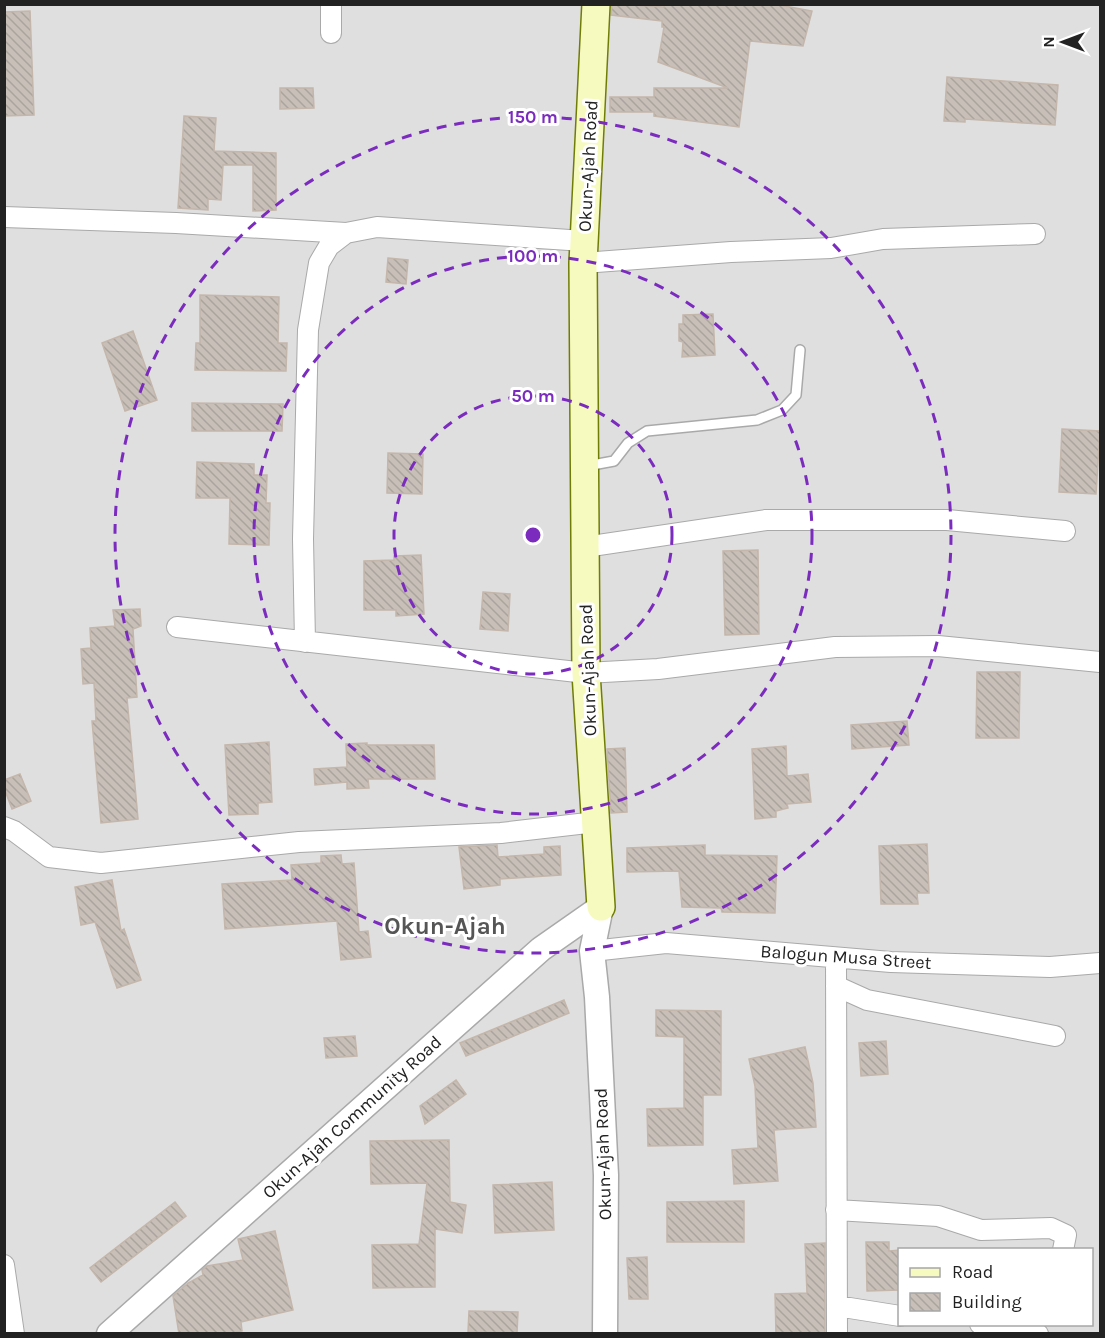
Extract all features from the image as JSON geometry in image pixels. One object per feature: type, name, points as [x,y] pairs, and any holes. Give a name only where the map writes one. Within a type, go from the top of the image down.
[{"type":"main road","name":"Okun-Ajah Road","points":[[596,4],[584,252],[585,547],[586,673],[601,907]]},
{"type":"street","points":[[331,4],[331,33]]},
{"type":"street","points":[[4,217],[176,223],[346,233],[377,227],[584,252],[731,252],[831,248],[883,239],[1035,234]]},
{"type":"street","points":[[305,642],[303,539],[308,330],[319,263],[329,246],[346,233]]},
{"type":"street","points":[[585,547],[766,520],[947,520],[1065,531]]},
{"type":"street","points":[[177,627],[586,673],[658,669],[835,647],[938,646],[1101,662]]},
{"type":"street","points":[[4,827],[14,831],[49,857],[101,863],[299,842],[501,833],[596,822]]},
{"type":"street","name":"Okun-Ajah Community Road","points":[[109,1334],[541,949],[601,907]]},
{"type":"street","name":"Okun-Ajah Road","points":[[601,907],[592,951],[597,997],[606,1175],[605,1334]]},
{"type":"street","name":"Balogun Musa Street","points":[[592,951],[666,943],[891,962],[1050,967],[1101,963]]},
{"type":"street","points":[[541,949],[592,951]]},
{"type":"street","points":[[836,958],[837,1334]]},
{"type":"street","points":[[836,986],[867,1000],[1054,1036]]},
{"type":"street","points":[[837,1210],[938,1216],[981,1230],[1051,1228],[1066,1235],[1063,1248]]},
{"type":"street","points":[[4,1266],[14,1334]]},
{"type":"street","points":[[837,1306],[898,1316]]},
{"type":"street","points":[[992,1326],[1038,1334]]},
{"type":"lane","points":[[585,466],[614,461],[628,443],[647,431],[757,420],[782,410],[796,395],[800,350]]},
{"type":"shaded area","points":[[5,5],[1100,5],[1100,1333],[5,1334]]},
{"type":"building","points":[[612,4],[664,7],[664,4],[774,4],[812,11],[803,46],[750,41],[739,127],[654,116],[654,112],[610,112],[610,97],[654,97],[654,88],[728,88],[658,62],[664,27],[662,27],[662,21],[611,15]]},
{"type":"building","points":[[30,11],[34,115],[4,116],[4,12]]},
{"type":"building","points":[[947,77],[1058,85],[1055,125],[965,119],[965,122],[944,121]]},
{"type":"building","points":[[280,88],[313,88],[314,108],[280,109]]},
{"type":"building","points":[[184,116],[216,118],[214,151],[276,153],[276,210],[253,211],[253,165],[223,165],[221,200],[208,199],[208,210],[178,208]]},
{"type":"building","points":[[388,258],[408,260],[406,284],[386,282]]},
{"type":"building","points":[[200,295],[279,297],[278,343],[287,343],[286,371],[195,370],[196,343],[200,343]]},
{"type":"building","points":[[713,314],[715,355],[682,357],[683,342],[679,341],[679,324],[683,324],[683,315]]},
{"type":"building","points":[[133,331],[157,400],[125,411],[102,343]]},
{"type":"building","points":[[192,403],[283,404],[282,431],[192,431]]},
{"type":"building","points":[[1062,429],[1100,431],[1096,494],[1059,492]]},
{"type":"building","points":[[388,453],[423,454],[422,494],[387,493]]},
{"type":"building","points":[[197,462],[254,464],[254,475],[267,475],[266,503],[270,503],[269,545],[229,544],[230,498],[196,498]]},
{"type":"building","points":[[758,550],[759,634],[725,635],[723,551]]},
{"type":"building","points":[[421,555],[424,614],[396,616],[396,610],[364,610],[364,561],[394,560],[394,556]]},
{"type":"building","points":[[483,592],[510,594],[508,631],[480,629]]},
{"type":"building","points":[[140,609],[141,626],[133,629],[137,697],[127,698],[138,819],[101,823],[92,721],[96,721],[94,683],[83,684],[81,649],[91,648],[90,628],[115,626],[113,610]]},
{"type":"building","points":[[977,672],[1020,672],[1019,738],[976,738]]},
{"type":"building","points":[[907,721],[909,745],[852,749],[851,725]]},
{"type":"building","points":[[269,742],[272,802],[258,803],[258,814],[229,815],[225,745]]},
{"type":"building","points":[[367,743],[367,745],[434,745],[435,779],[368,779],[369,788],[347,789],[347,782],[315,785],[314,769],[347,767],[346,744]]},
{"type":"building","points":[[786,746],[787,776],[808,774],[811,802],[787,804],[788,808],[776,811],[776,817],[755,819],[752,749]]},
{"type":"building","points":[[625,748],[627,812],[611,813],[607,749]]},
{"type":"building","points":[[20,774],[31,801],[12,809],[4,788],[4,780]]},
{"type":"building","points":[[927,844],[929,893],[917,893],[918,904],[881,904],[879,846]]},
{"type":"building","points":[[497,845],[498,857],[544,854],[544,847],[560,846],[561,875],[500,879],[500,885],[464,889],[459,847]]},
{"type":"building","points":[[705,845],[705,855],[777,856],[775,913],[722,912],[721,908],[682,907],[679,871],[627,872],[627,848]]},
{"type":"building","points":[[341,855],[342,864],[354,863],[359,932],[368,931],[371,957],[341,960],[337,921],[225,929],[222,884],[292,880],[291,865],[321,863],[321,856]]},
{"type":"building","points":[[112,880],[121,931],[124,929],[141,980],[117,988],[95,922],[81,925],[75,887]]},
{"type":"building","points":[[564,1000],[569,1013],[466,1056],[460,1043]]},
{"type":"building","points":[[656,1010],[721,1011],[721,1095],[703,1095],[703,1145],[648,1146],[647,1109],[684,1108],[684,1037],[656,1036]]},
{"type":"building","points":[[355,1036],[357,1056],[326,1058],[324,1038]]},
{"type":"building","points":[[886,1041],[888,1074],[861,1076],[859,1043]]},
{"type":"building","points":[[805,1047],[813,1083],[816,1127],[774,1130],[778,1181],[734,1184],[732,1150],[758,1148],[755,1086],[749,1059]]},
{"type":"building","points":[[456,1080],[466,1094],[425,1124],[420,1106]]},
{"type":"building","points":[[449,1140],[450,1202],[466,1205],[462,1233],[435,1229],[435,1287],[373,1288],[372,1245],[419,1244],[427,1183],[371,1184],[370,1141]]},
{"type":"building","points":[[552,1182],[554,1230],[495,1233],[493,1185]]},
{"type":"building","points":[[744,1201],[744,1242],[667,1242],[667,1202]]},
{"type":"building","points":[[175,1202],[186,1216],[101,1282],[90,1268]]},
{"type":"building","points":[[275,1231],[293,1310],[241,1322],[242,1331],[227,1334],[179,1334],[173,1296],[188,1283],[203,1275],[202,1270],[207,1266],[243,1260],[238,1239]]},
{"type":"building","points":[[866,1242],[889,1242],[889,1251],[898,1250],[898,1290],[867,1291]]},
{"type":"building","points":[[825,1243],[825,1333],[776,1334],[775,1294],[807,1293],[805,1244]]},
{"type":"building","points":[[647,1257],[648,1299],[629,1299],[627,1258]]},
{"type":"building","points":[[469,1311],[518,1312],[517,1333],[468,1332]]},
{"type":"district","name":"Okun-Ajah","points":[[445,926]]}]
